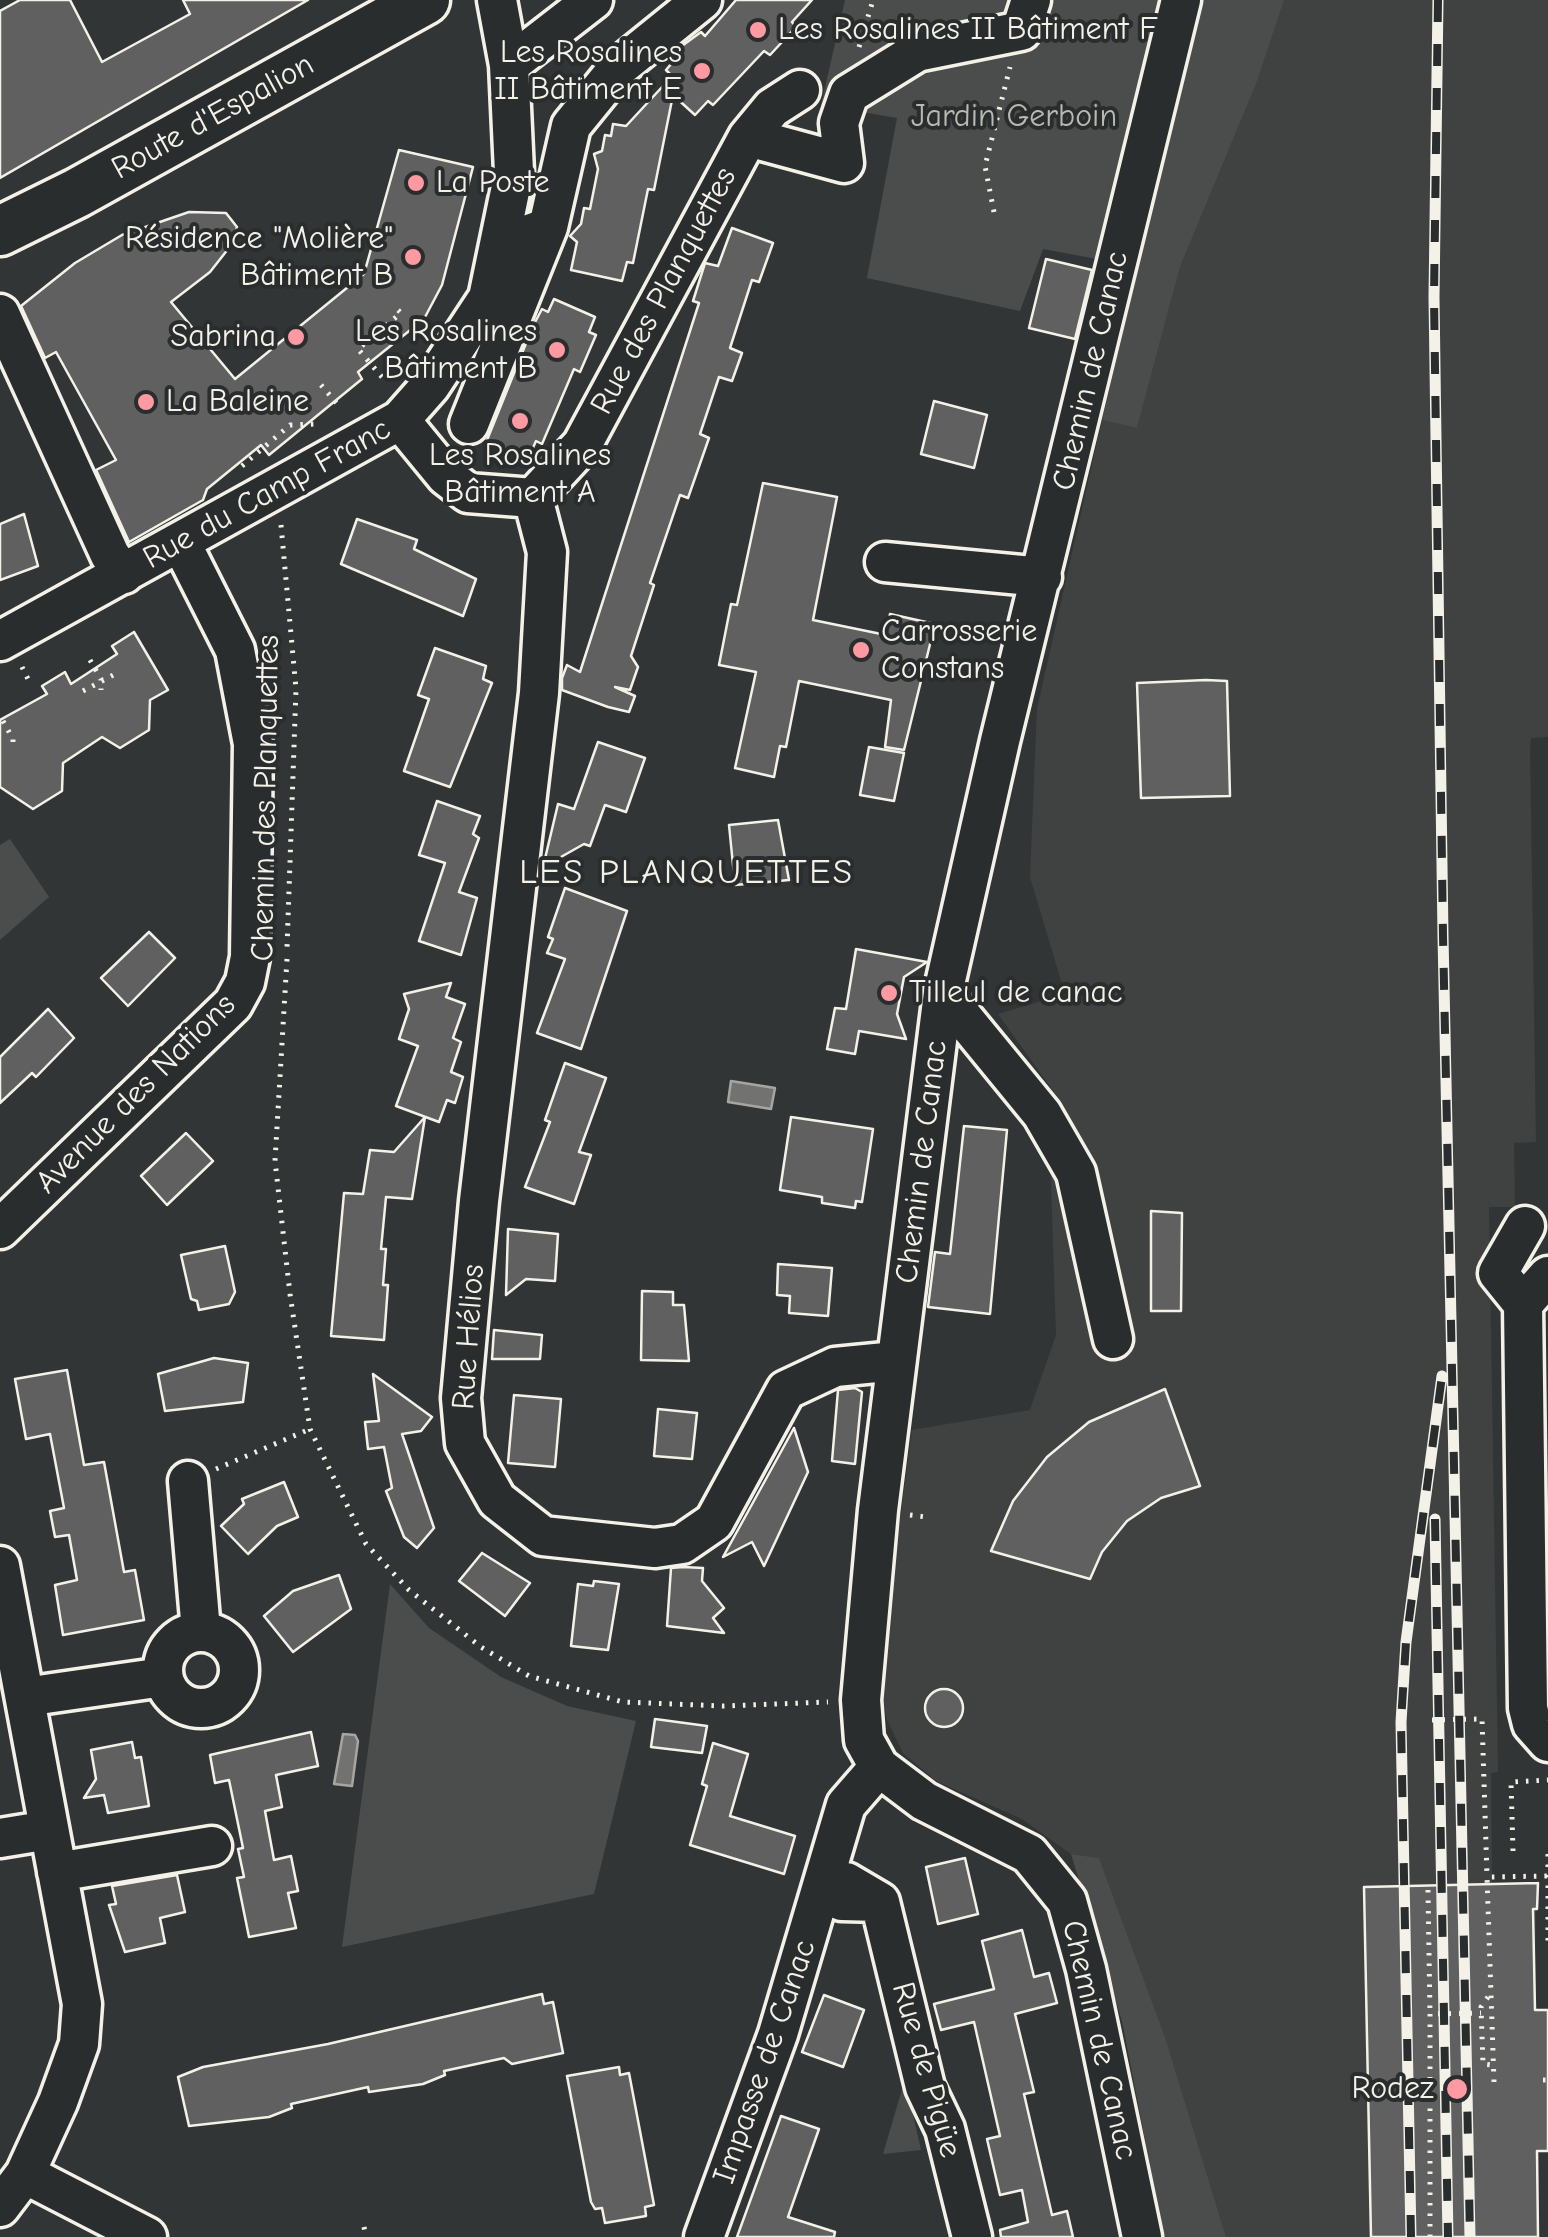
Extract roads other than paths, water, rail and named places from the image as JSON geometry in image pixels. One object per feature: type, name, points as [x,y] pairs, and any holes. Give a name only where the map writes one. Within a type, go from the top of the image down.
[{"type":"main road","name":"Route d'Espalion","points":[[0,231],[77,193],[424,0]]},
{"type":"street","name":"Rue du Camp Franc","points":[[10,653],[124,574],[400,420],[430,386],[488,298],[514,172],[509,65],[497,0]]},
{"type":"street","points":[[509,65],[593,0]]},
{"type":"street","points":[[469,424],[548,227],[571,126],[619,66],[702,0]]},
{"type":"street","name":"Chemin de Canac","points":[[1142,2237],[1086,1969],[1067,1901],[1029,1854],[924,1800],[879,1767],[864,1740],[861,1700],[868,1592],[943,993],[1000,741],[1181,0]]},
{"type":"street","points":[[748,137],[844,163],[839,123],[849,94],[917,52],[1026,15]]},
{"type":"street","name":"Rue des Planquettes","points":[[533,498],[582,445],[748,137],[772,108],[800,90]]},
{"type":"street","points":[[499,245],[548,227]]},
{"type":"street","points":[[0,314],[110,555],[124,574]]},
{"type":"street","points":[[400,420],[446,476],[468,493],[533,498]]},
{"type":"street","name":"Rue Hélios","points":[[533,498],[547,552],[539,693],[478,1201],[461,1398],[464,1438],[498,1500],[544,1536],[654,1548],[682,1544],[714,1522],[786,1390],[834,1367],[896,1362]]},
{"type":"street","name":"Avenue des Nations","points":[[0,1229],[233,1004],[245,982],[250,956],[254,744],[234,650],[181,544]]},
{"type":"street","points":[[885,562],[1042,576]]},
{"type":"street","points":[[943,993],[1042,1114],[1076,1173],[1112,1340]]},
{"type":"street","points":[[1524,1226],[1498,1273],[1536,1487]]},
{"type":"street","points":[[1548,1276],[1536,1487],[1532,1724],[1548,1742]]},
{"type":"street","points":[[188,1481],[201,1631]]},
{"type":"street","points":[[0,1566],[82,2004],[79,2044],[25,2174],[0,2207]]},
{"type":"street","points":[[201,1631],[226,1640],[240,1663],[240,1676],[226,1700],[201,1709],[176,1700],[163,1676],[163,1663],[176,1640],[201,1631]]},
{"type":"street","points":[[25,1697],[163,1676]]},
{"type":"street","points":[[823,1886],[846,1805],[879,1767]]},
{"type":"street","points":[[0,1838],[49,1830]]},
{"type":"street","points":[[57,1872],[212,1846]]},
{"type":"street","name":"Rue de Pigüe","points":[[823,1886],[842,1901],[880,1902],[926,2087],[946,2129],[972,2237]]},
{"type":"street","name":"Impasse de Canac","points":[[704,2237],[778,2034],[823,1886]]},
{"type":"street","points":[[25,2174],[146,2237]]},
{"type":"railway","points":[[1438,0],[1434,297],[1443,936],[1470,2237]]},
{"type":"railway","points":[[1411,2237],[1401,1722],[1406,1642],[1442,1376]]},
{"type":"railway","points":[[1435,1519],[1448,2237]]},
{"type":"place","name":"Les Rosalines II Bâtiment F","points":[[758,30]]},
{"type":"place","name":"Les Rosalines II Bâtiment E","points":[[702,71]]},
{"type":"place","name":"La Poste","points":[[416,183]]},
{"type":"place","name":"Résidence \"Molière\" Bâtiment B","points":[[413,257]]},
{"type":"place","name":"Sabrina","points":[[296,337]]},
{"type":"place","name":"Les Rosalines Bâtiment B","points":[[557,350]]},
{"type":"place","name":"La Baleine","points":[[146,402]]},
{"type":"place","name":"Les Rosalines Bâtiment A","points":[[520,421]]},
{"type":"place","name":"Carrosserie Constans","points":[[861,650]]},
{"type":"place","name":"Tilleul de canac","points":[[889,993]]},
{"type":"place","name":"Rodez","points":[[1457,2089]]},
{"type":"district","name":"LES PLANQUETTES","points":[[687,873]]},
{"type":"park label","name":"Jardin Gerboin","points":[[1014,117]]}]
